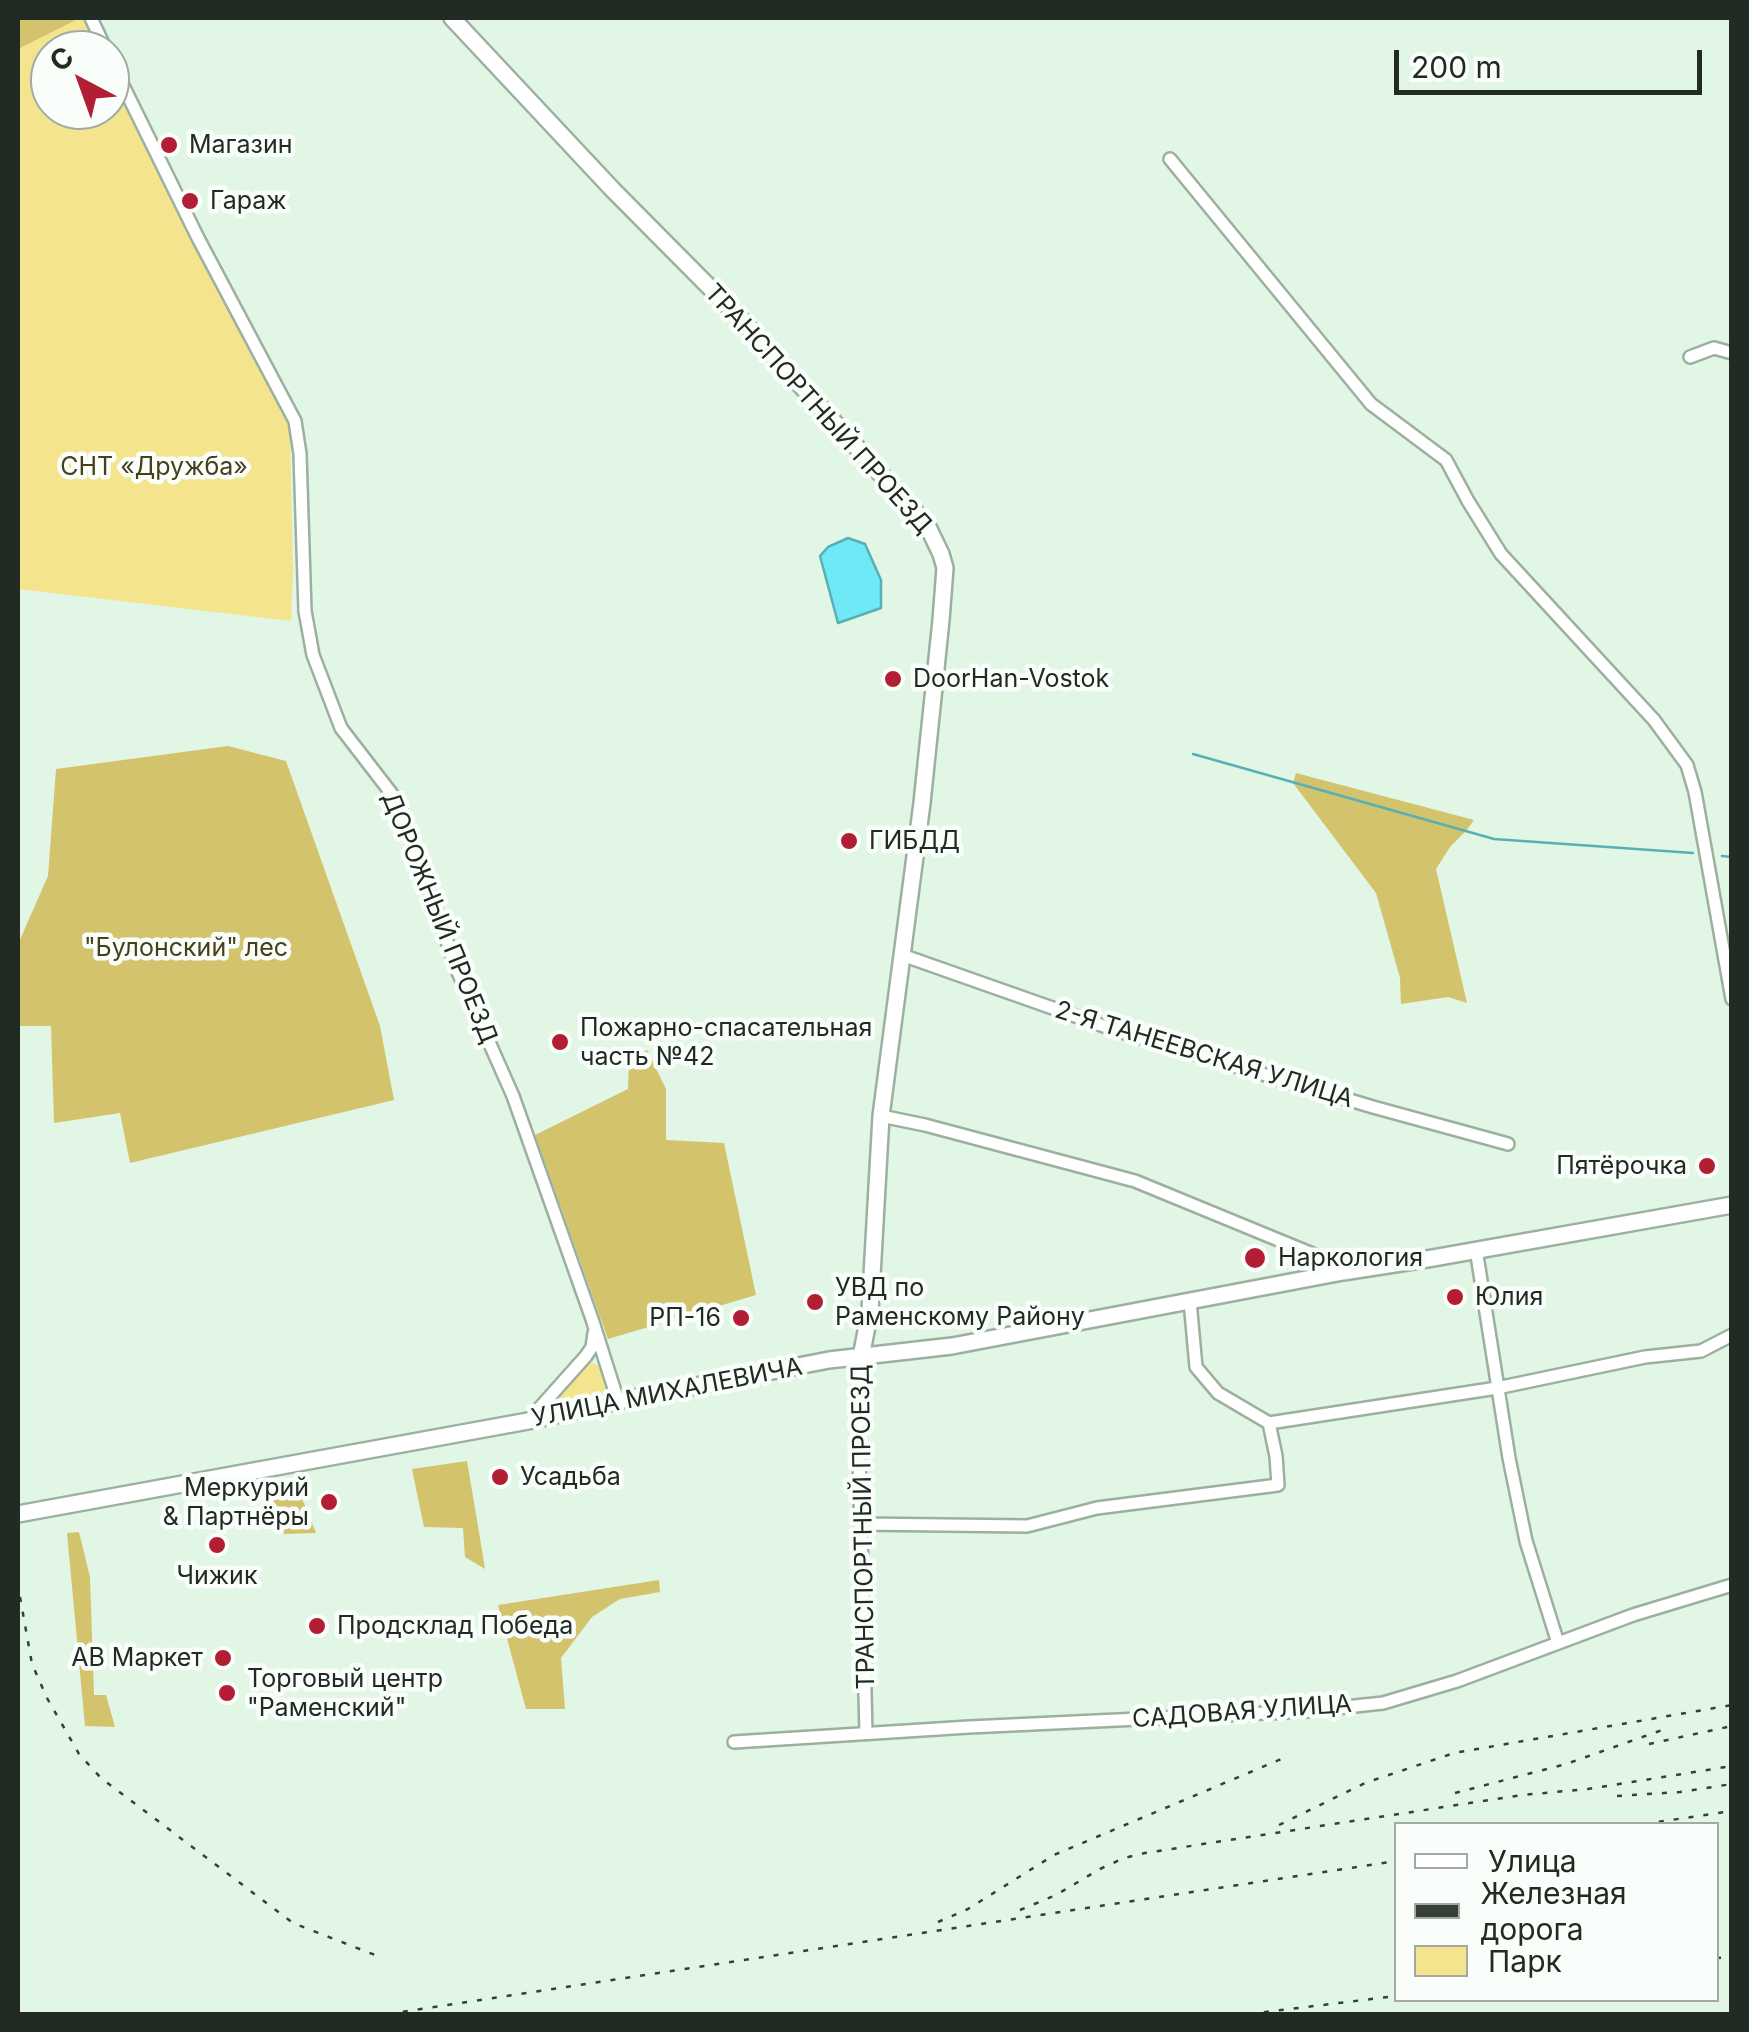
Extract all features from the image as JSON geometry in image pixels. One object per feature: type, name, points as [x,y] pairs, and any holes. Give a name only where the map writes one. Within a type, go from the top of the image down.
[{"type":"main road","name":"ТРАНСПОРТНЫЙ ПРОЕЗД","points":[[452,18],[624,202],[739,316],[918,516],[934,538],[944,568],[922,804],[881,1116],[870,1311],[861,1357]]},
{"type":"main road","name":"УЛИЦА МИХАЛЕВИЧА","points":[[18,1514],[528,1421],[830,1360],[952,1346],[1343,1272],[1732,1206]]},
{"type":"street","name":"ДОРОЖНЫЙ ПРОЕЗД","points":[[130,99],[294,421],[300,454],[305,611],[313,655],[341,728],[398,802],[458,970],[513,1096],[618,1401]]},
{"type":"street","points":[[1170,159],[1370,404],[1446,460],[1501,554],[1654,720],[1687,765],[1732,999]]},
{"type":"street","points":[[1690,358],[1714,348],[1732,353]]},
{"type":"street","name":"2-Я ТАНЕЕВСКАЯ УЛИЦА","points":[[902,956],[1115,1030],[1508,1144]]},
{"type":"street","points":[[881,1116],[1134,1182],[1332,1262],[1343,1272]]},
{"type":"street","points":[[1476,1249],[1526,1540],[1558,1643]]},
{"type":"street","points":[[1190,1302],[1196,1367],[1218,1393],[1269,1423],[1497,1388],[1645,1357],[1701,1351],[1732,1335]]},
{"type":"street","points":[[528,1421],[586,1356],[594,1338],[592,1319]]},
{"type":"street","name":"ТРАНСПОРТНЫЙ ПРОЕЗД","points":[[861,1357],[860,1524],[866,1733]]},
{"type":"street","points":[[860,1524],[1027,1526],[1097,1508],[1278,1485],[1269,1423]]},
{"type":"street","name":"САДОВАЯ УЛИЦА","points":[[734,1742],[1308,1711],[1383,1702],[1457,1680],[1633,1614],[1732,1584]]},
{"type":"green space","points":[[18,18],[80,18],[56,30],[30,30],[30,43],[18,49]]},
{"type":"green space","name":"СНТ «Дружба»","points":[[86,18],[92,30],[56,30]]},
{"type":"green space","name":"СНТ «Дружба»","points":[[30,43],[30,130],[130,130],[130,111],[192,242],[290,427],[291,621],[18,589],[18,49]]},
{"type":"green space","name":"\"Булонский\" лес","points":[[228,746],[286,761],[380,1026],[394,1100],[130,1163],[120,1113],[54,1123],[51,1026],[18,1026],[18,944],[48,876],[56,769]]},
{"type":"green space","points":[[1296,773],[1474,820],[1436,869],[1467,1003],[1448,997],[1401,1004],[1400,978],[1376,893],[1293,783]]},
{"type":"green space","points":[[647,1050],[666,1089],[666,1140],[724,1143],[756,1295],[608,1339],[535,1135],[628,1089],[629,1059]]},
{"type":"green space","points":[[592,1363],[601,1370],[605,1389],[602,1396],[554,1403],[586,1365]]},
{"type":"green space","points":[[467,1461],[485,1569],[465,1557],[463,1528],[424,1527],[412,1469]]},
{"type":"green space","points":[[285,1483],[299,1491],[316,1533],[284,1534],[279,1510],[267,1490]]},
{"type":"green space","points":[[79,1532],[90,1577],[94,1695],[106,1695],[115,1727],[85,1726],[67,1533]]},
{"type":"green space","points":[[659,1580],[660,1592],[620,1599],[592,1617],[561,1658],[565,1709],[526,1709],[498,1605]]},
{"type":"water","points":[[848,538],[865,544],[881,580],[881,608],[838,623],[820,556],[828,547]]},
{"type":"waterway","points":[[1193,754],[1494,839],[1693,853]]},
{"type":"waterway","points":[[1722,856],[1732,857]]},
{"type":"railway","points":[[20,1597],[32,1664],[47,1698],[79,1754],[101,1778],[293,1923],[375,1955]]},
{"type":"railway","points":[[1279,1825],[1365,1783],[1454,1753],[1732,1705]]},
{"type":"railway","points":[[1649,1744],[1732,1726]]},
{"type":"railway","points":[[1455,1793],[1566,1764],[1665,1729]]},
{"type":"railway","points":[[938,1922],[968,1909],[1054,1855],[1286,1757]]},
{"type":"railway","points":[[1020,1910],[1124,1858],[1145,1853],[1732,1766]]},
{"type":"railway","points":[[1617,1796],[1732,1784]]},
{"type":"railway","points":[[1658,1822],[1732,1811]]},
{"type":"railway","points":[[388,2014],[1394,1861]]},
{"type":"railway","points":[[1719,1958],[1732,1957]]},
{"type":"railway","points":[[1249,2014],[1394,1996]]},
{"type":"place","name":"Магазин","points":[[169,145]]},
{"type":"place","name":"Гараж","points":[[190,201]]},
{"type":"place","name":"DoorHan-Vostok","points":[[893,679]]},
{"type":"place","name":"ГИБДД","points":[[849,841]]},
{"type":"place","name":"Пожарно-спасательная часть №42","points":[[560,1042]]},
{"type":"place","name":"Пятёрочка","points":[[1707,1166]]},
{"type":"place","name":"Наркология","points":[[1255,1258]]},
{"type":"place","name":"Юлия","points":[[1455,1297]]},
{"type":"place","name":"УВД по Раменскому Району","points":[[815,1302]]},
{"type":"place","name":"РП-16","points":[[741,1318]]},
{"type":"place","name":"Усадьба","points":[[500,1477]]},
{"type":"place","name":"Меркурий & Партнёры","points":[[329,1502]]},
{"type":"place","name":"Чижик","points":[[217,1545]]},
{"type":"place","name":"Продсклад Победа","points":[[317,1626]]},
{"type":"place","name":"АВ Маркет","points":[[223,1658]]},
{"type":"place","name":"Торговый центр \"Раменский\"","points":[[227,1693]]}]
